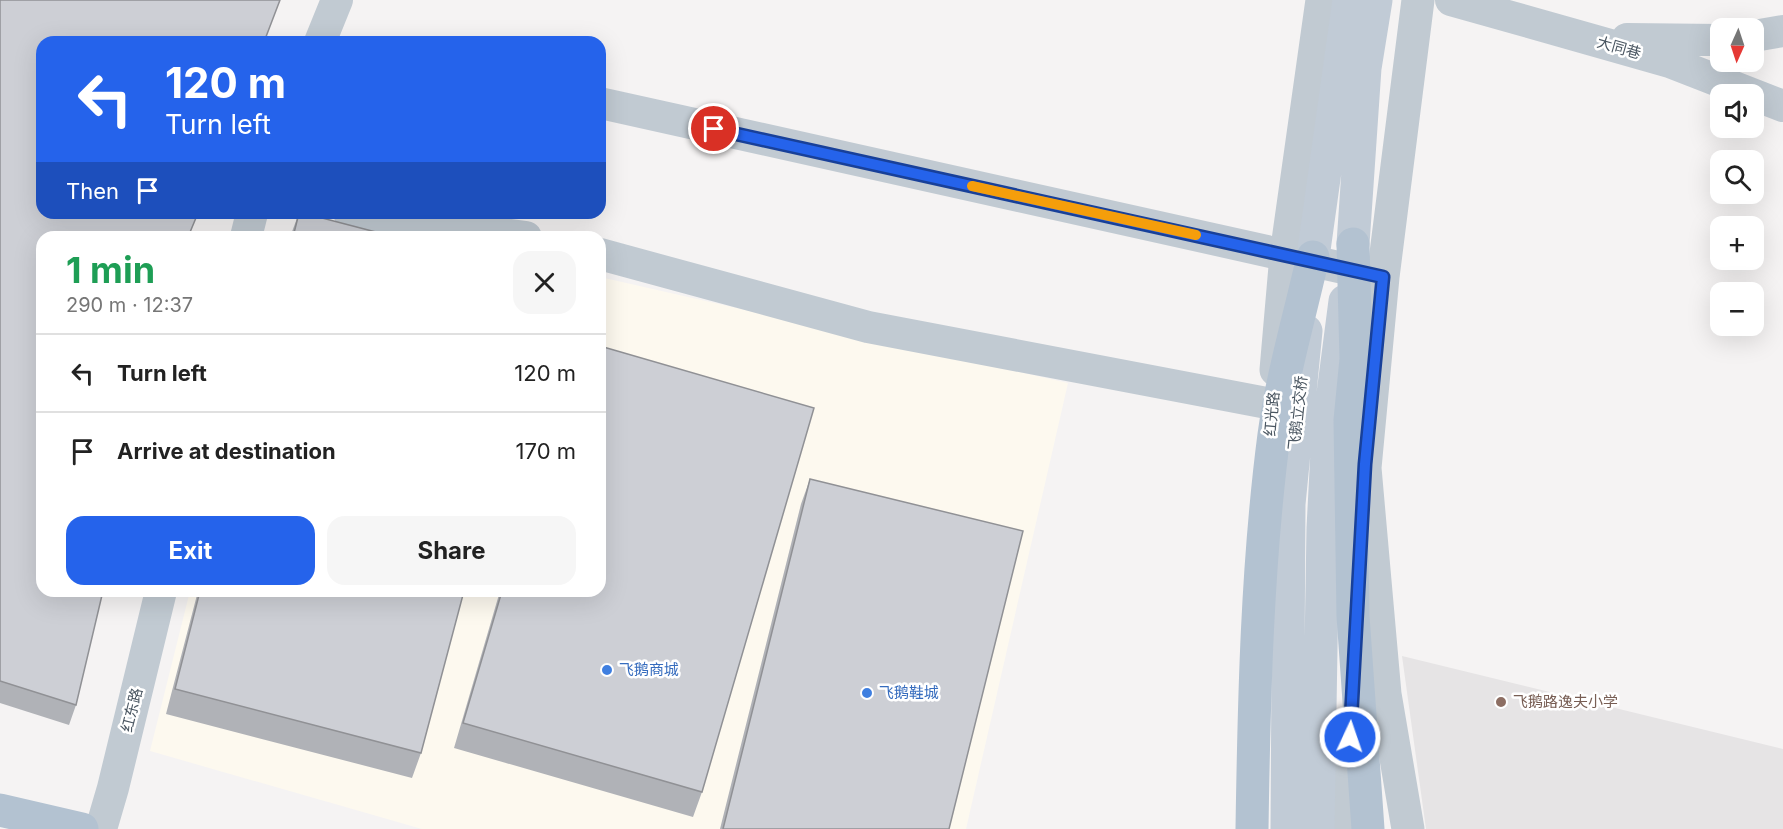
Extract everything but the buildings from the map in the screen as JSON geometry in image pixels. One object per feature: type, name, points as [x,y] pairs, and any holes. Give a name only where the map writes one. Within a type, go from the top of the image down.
[{"type":"main road","name":"飞鹅立交桥","points":[[1287,829],[1289,504],[1299,256],[1348,0]]},
{"type":"main road","points":[[1318,829],[1323,528],[1328,432],[1353,244],[1365,68],[1376,0]]},
{"type":"main road","points":[[1353,244],[1356,359],[1350,420],[1353,616],[1368,829]]},
{"type":"main road","points":[[1252,829],[1261,592],[1274,433],[1299,256]]},
{"type":"main road","points":[[0,810],[82,829]]},
{"type":"street","points":[[322,36],[337,0]]},
{"type":"street","name":"红光路","points":[[1245,829],[1247,703],[1273,404],[1299,256],[1322,0]]},
{"type":"street","points":[[1345,829],[1365,464],[1383,277],[1418,0]]},
{"type":"street","name":"大同巷","points":[[1451,0],[1670,62],[1783,106]]},
{"type":"street","points":[[1764,34],[1783,31]]},
{"type":"street","points":[[1584,38],[1710,40]]},
{"type":"street","points":[[606,104],[1299,256],[1383,277]]},
{"type":"street","points":[[435,219],[464,221],[503,231]]},
{"type":"street","points":[[606,256],[868,327],[1369,422]]},
{"type":"street","points":[[1365,464],[1385,694],[1408,829]]},
{"type":"street","name":"红东路","points":[[100,829],[159,597]]},
{"type":"street","points":[[1247,703],[1351,714]]},
{"type":"shaded area","points":[[606,278],[1068,383],[966,829],[422,829],[150,751],[188,597],[606,597]]},
{"type":"shaded area","name":"飞鹅路逸夫小学","points":[[1402,656],[1783,749],[1783,829],[1426,829]]},
{"type":"slow traffic","points":[[972,186],[1196,235]]},
{"type":"place","name":"飞鹅商城","points":[[607,670]]},
{"type":"place","name":"飞鹅鞋城","points":[[867,693]]},
{"type":"place","name":"飞鹅路逸夫小学","points":[[1501,702]]},
{"type":"route","points":[[714,129],[1383,277],[1365,464],[1350,737]]}]
